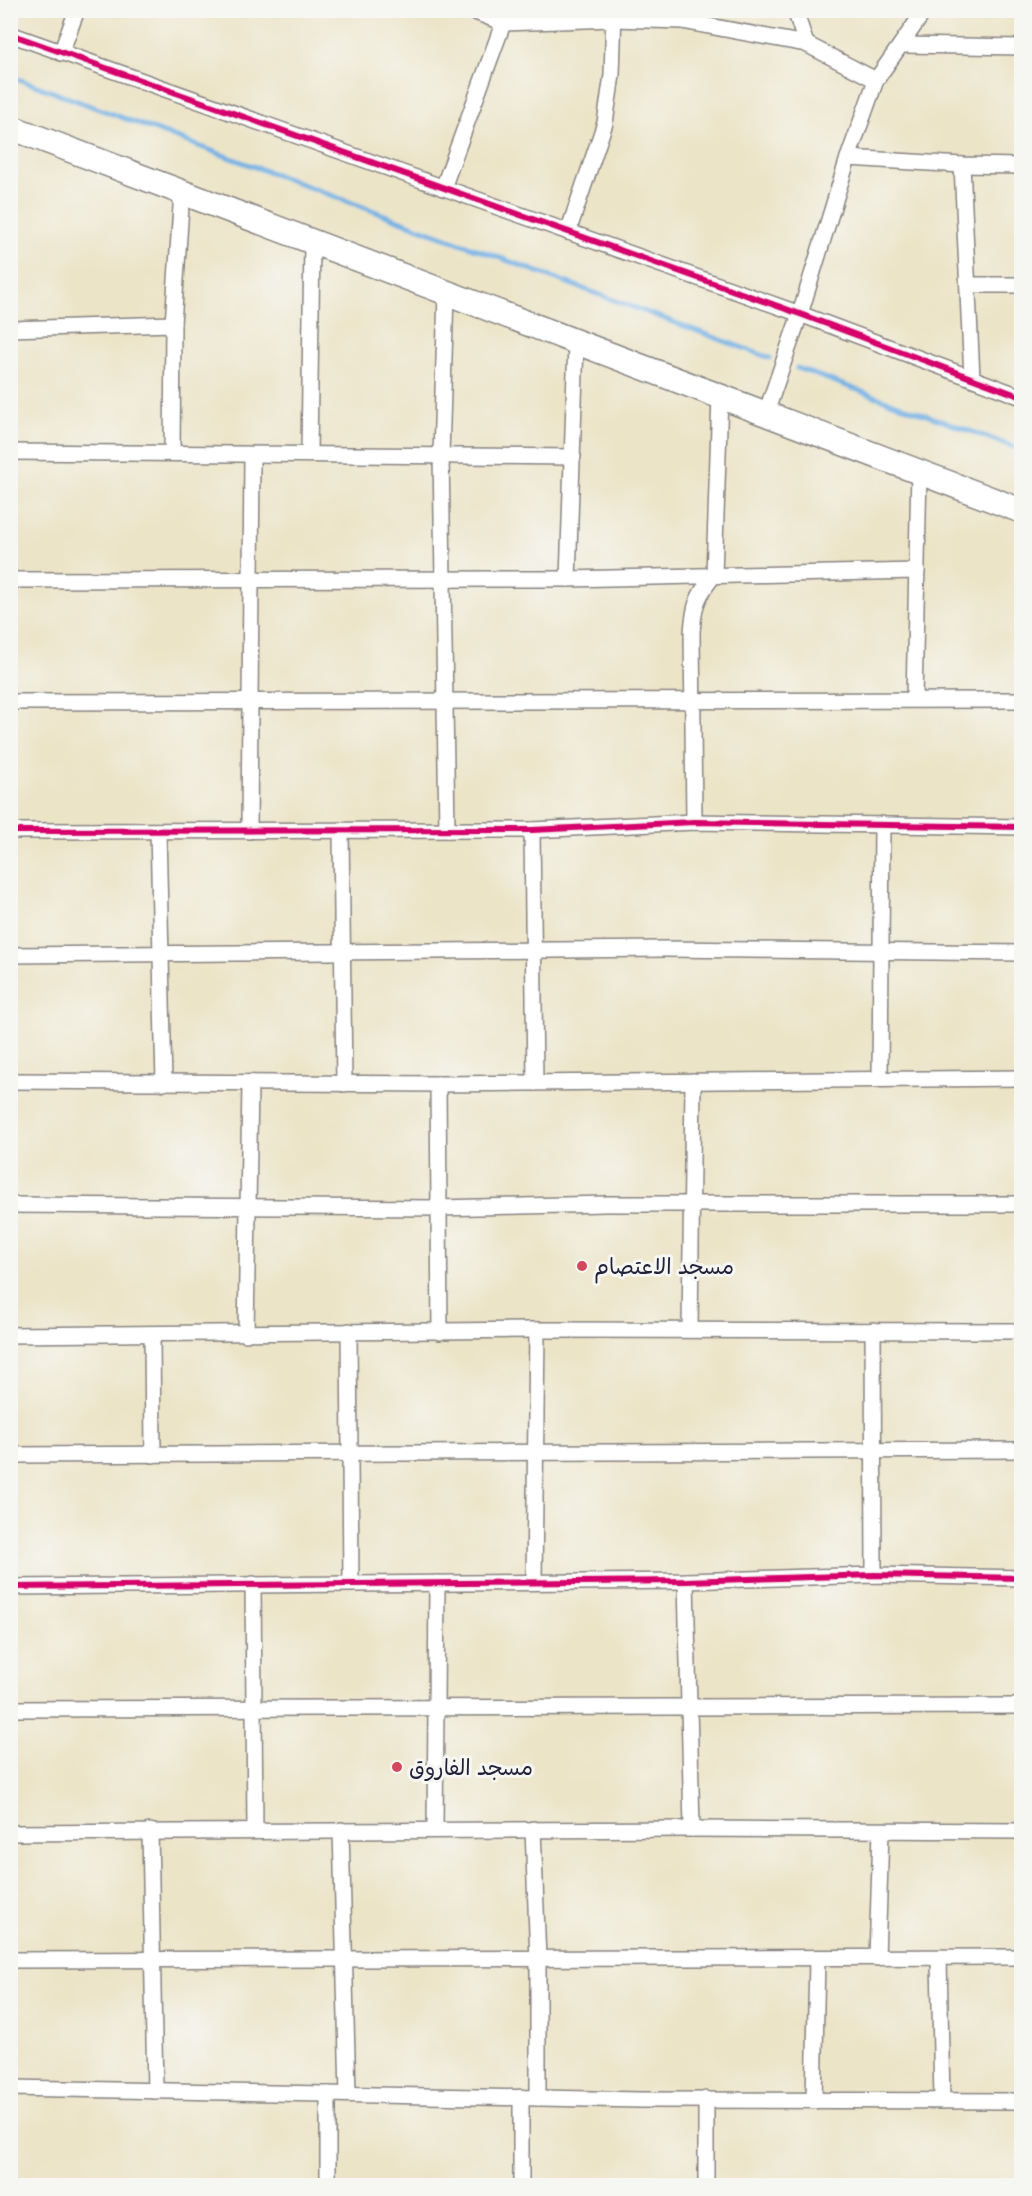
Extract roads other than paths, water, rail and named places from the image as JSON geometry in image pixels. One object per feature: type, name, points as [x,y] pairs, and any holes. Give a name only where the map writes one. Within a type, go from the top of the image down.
[{"type":"main road","points":[[10,127],[1022,511]]},
{"type":"street","points":[[61,53],[77,10]]},
{"type":"street","points":[[470,10],[506,17],[614,15],[682,21],[806,44],[876,80]]},
{"type":"street","points":[[795,10],[806,44]]},
{"type":"street","points":[[766,413],[801,314],[848,158],[876,80],[903,45],[925,10]]},
{"type":"street","points":[[568,232],[605,123],[612,75],[614,15]]},
{"type":"street","points":[[443,188],[506,17]]},
{"type":"street","points":[[10,34],[801,314],[1022,397]]},
{"type":"street","points":[[903,45],[1022,47]]},
{"type":"street","points":[[848,158],[1022,166]]},
{"type":"street","points":[[962,165],[972,378]]},
{"type":"street","points":[[172,453],[173,324],[182,192]]},
{"type":"street","points":[[309,454],[312,243]]},
{"type":"street","points":[[969,285],[1022,285]]},
{"type":"street","points":[[446,294],[441,455],[443,699],[447,830]]},
{"type":"street","points":[[10,328],[173,324]]},
{"type":"street","points":[[568,579],[576,343]]},
{"type":"street","points":[[694,822],[694,607],[699,594],[714,574],[720,396]]},
{"type":"street","points":[[10,452],[573,457]]},
{"type":"street","points":[[249,831],[252,701],[252,454]]},
{"type":"street","points":[[914,699],[919,471]]},
{"type":"street","points":[[10,580],[568,579],[917,571]]},
{"type":"street","points":[[10,702],[443,699],[1022,700]]},
{"type":"street","points":[[10,831],[532,830],[694,822],[1022,828]]},
{"type":"street","points":[[880,1078],[882,824]]},
{"type":"street","points":[[341,830],[344,1084]]},
{"type":"street","points":[[532,830],[535,1083]]},
{"type":"street","points":[[158,831],[164,1083]]},
{"type":"street","points":[[10,955],[534,950],[880,950],[1022,953]]},
{"type":"street","points":[[10,1081],[438,1084],[1022,1078]]},
{"type":"street","points":[[690,1330],[693,1081]]},
{"type":"street","points":[[246,1334],[250,1083]]},
{"type":"street","points":[[438,1084],[440,1332]]},
{"type":"street","points":[[10,1205],[439,1208],[1022,1204]]},
{"type":"street","points":[[534,1581],[537,1330]]},
{"type":"street","points":[[10,1335],[537,1330],[1022,1331]]},
{"type":"street","points":[[873,1330],[874,1575]]},
{"type":"street","points":[[350,1331],[351,1583]]},
{"type":"street","points":[[152,1334],[153,1455]]},
{"type":"street","points":[[10,1455],[1022,1450]]},
{"type":"street","points":[[10,1587],[686,1581],[874,1575],[1022,1578]]},
{"type":"street","points":[[686,1581],[692,1829]]},
{"type":"street","points":[[435,1830],[438,1583]]},
{"type":"street","points":[[253,1584],[255,1830]]},
{"type":"street","points":[[10,1709],[1022,1706]]},
{"type":"street","points":[[533,1829],[538,1960],[538,2097]]},
{"type":"street","points":[[10,1833],[533,1829],[1022,1831]]},
{"type":"street","points":[[341,1830],[348,2094]]},
{"type":"street","points":[[150,1831],[155,2091]]},
{"type":"street","points":[[877,1958],[881,1831]]},
{"type":"street","points":[[10,1960],[1022,1957]]},
{"type":"street","points":[[814,2101],[817,1959]]},
{"type":"street","points":[[939,1959],[942,2101]]},
{"type":"street","points":[[10,2088],[814,2101],[1022,2101]]},
{"type":"street","points":[[328,2094],[328,2186]]},
{"type":"street","points":[[520,2097],[521,2186]]},
{"type":"street","points":[[706,2099],[706,2186]]},
{"type":"waterway","points":[[10,76],[770,358]]},
{"type":"waterway","points":[[797,368],[1022,450]]},
{"type":"place","name":"مسجد الاعتصام","points":[[582,1266]]},
{"type":"place","name":"مسجد الفاروق","points":[[397,1767]]}]
